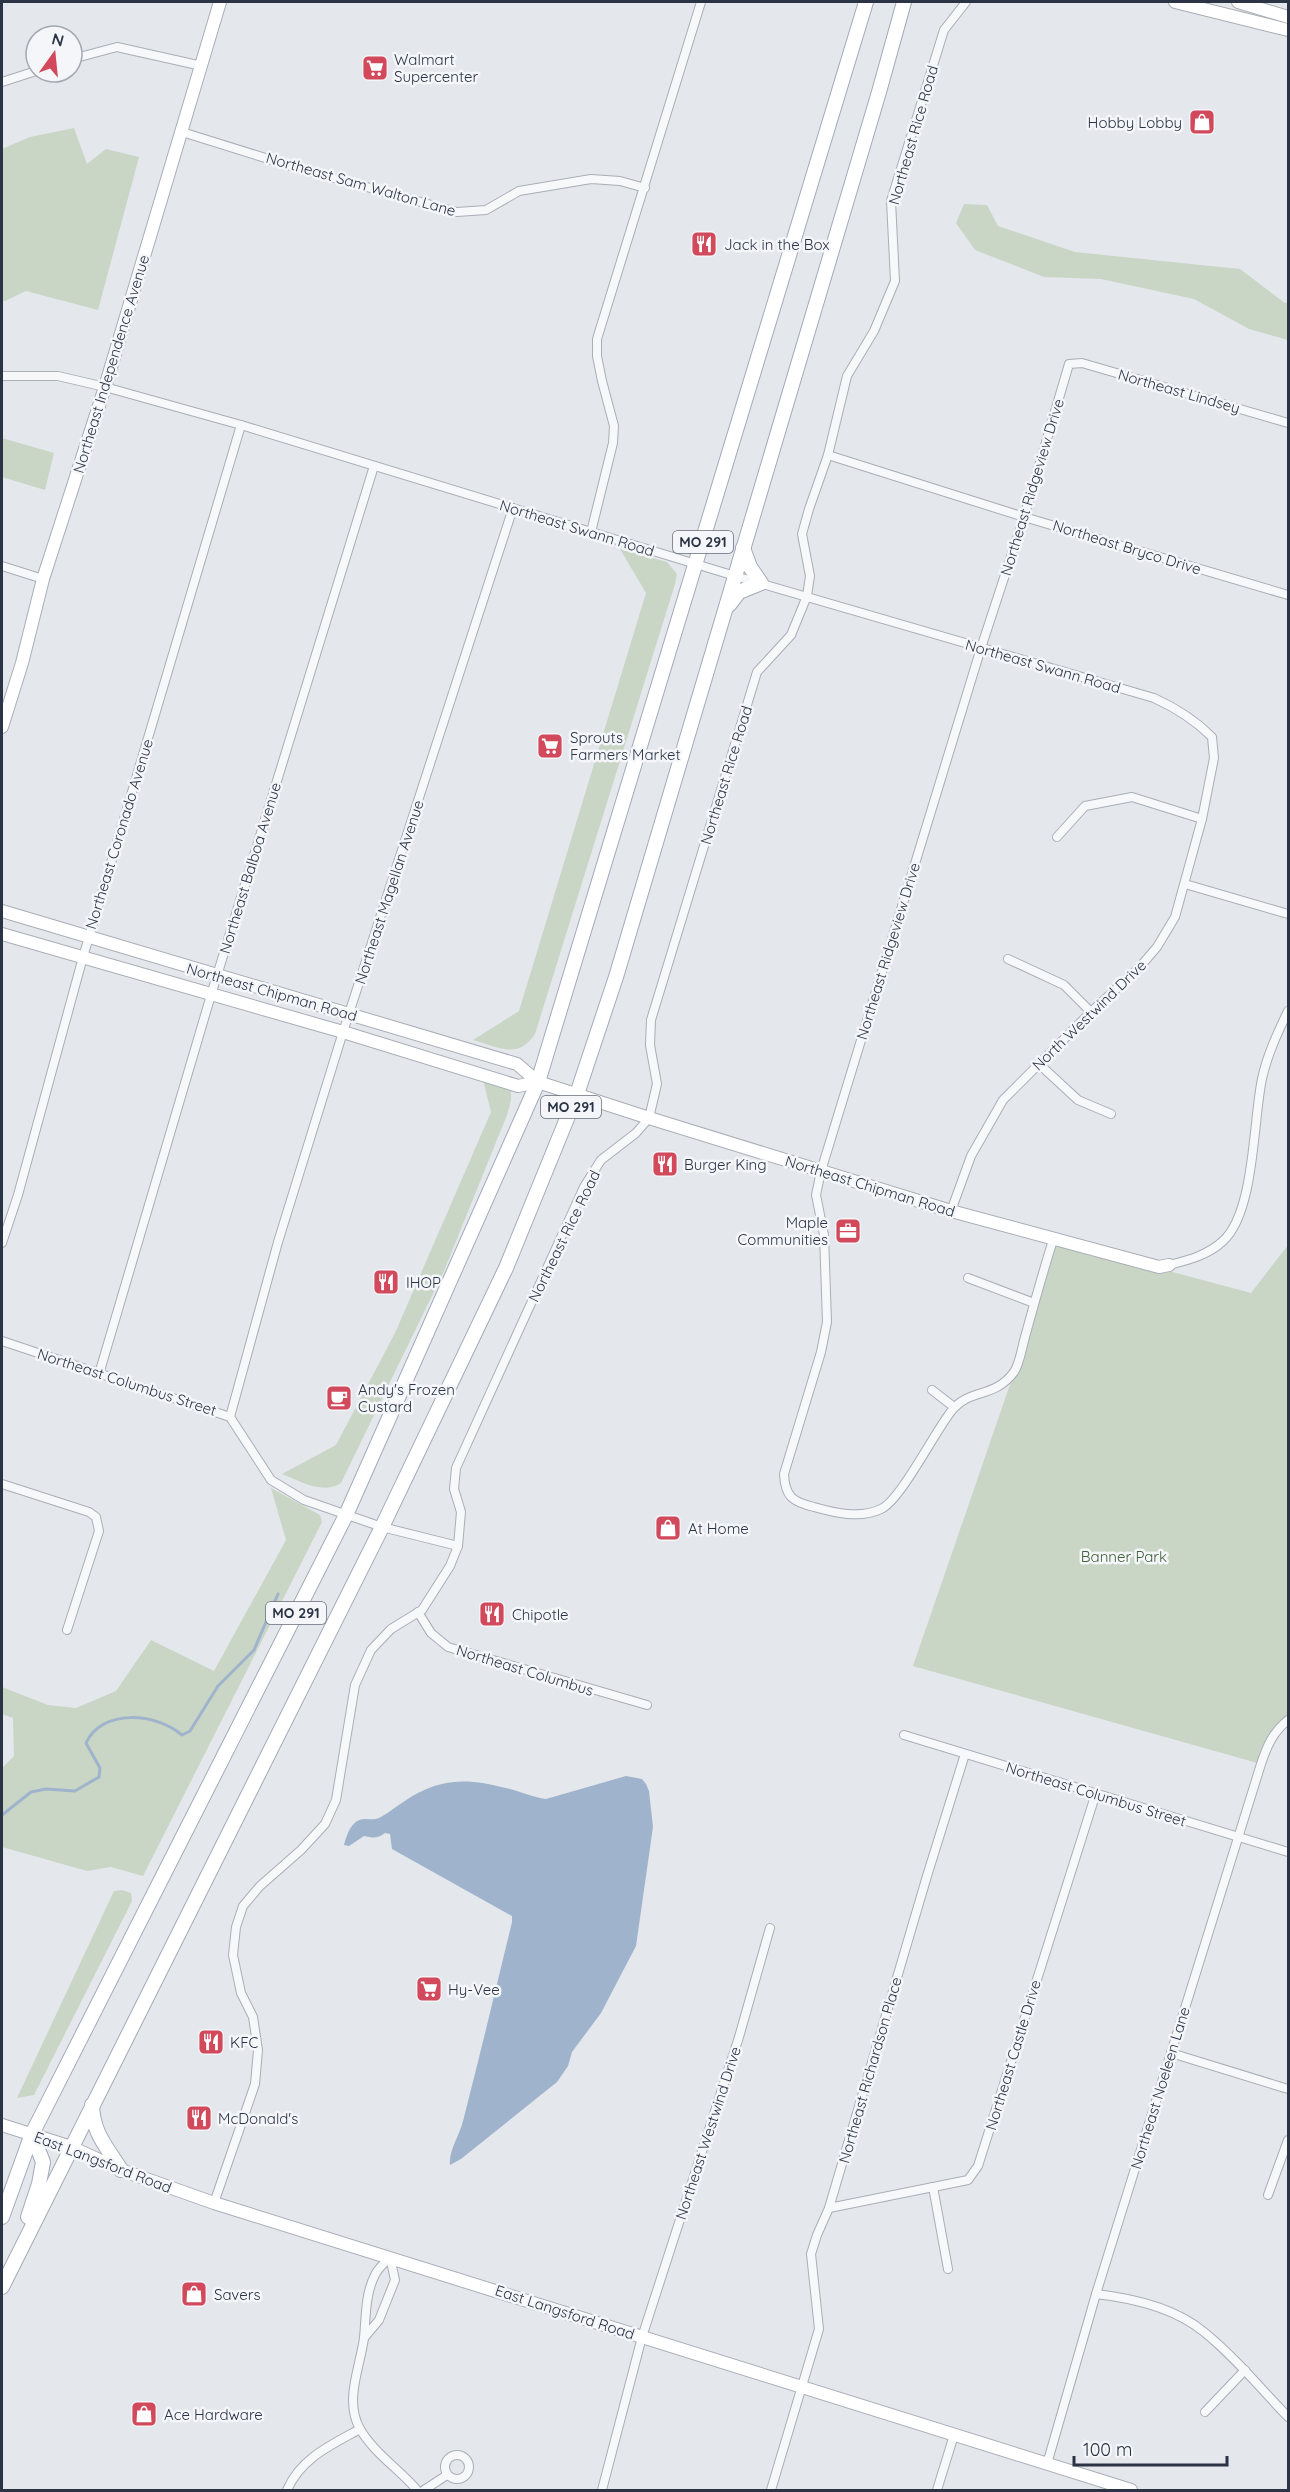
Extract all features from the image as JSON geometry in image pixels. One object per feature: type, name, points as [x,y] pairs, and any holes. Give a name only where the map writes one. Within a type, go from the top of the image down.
[{"type":"main road","name":"MO 291","points":[[2,2217],[32,2134],[346,1515],[538,1082],[866,2]]},
{"type":"main road","name":"MO 291","points":[[2,2287],[382,1527],[506,1268],[577,1094],[616,977],[904,2]]},
{"type":"main road","points":[[725,611],[739,592],[761,584],[750,567],[743,549]]},
{"type":"main road","points":[[92,2105],[96,2132],[121,2170]]},
{"type":"main road","points":[[13,2263],[39,2184],[43,2162],[32,2134]]},
{"type":"street","name":"Northeast Independence Avenue","points":[[2,726],[22,663],[43,579],[105,387],[220,2]]},
{"type":"street","points":[[591,532],[613,443],[614,426],[597,356],[597,339],[701,2]]},
{"type":"street","name":"Northeast Rice Road","points":[[214,2203],[255,2084],[258,2050],[253,2017],[241,1993],[233,1955],[239,1917],[243,1906],[260,1886],[301,1850],[325,1824],[336,1800],[356,1685],[370,1650],[391,1629],[418,1612],[450,1566],[458,1546],[461,1512],[454,1489],[456,1468],[584,1187],[601,1160],[636,1133],[649,1118],[657,1084],[650,1045],[651,1020],[757,672],[791,635],[807,596],[810,576],[802,534],[828,455],[847,376],[874,331],[895,281],[891,201],[944,30],[966,2]]},
{"type":"street","points":[[1175,2],[1288,30]]},
{"type":"street","points":[[1238,2],[1288,16]]},
{"type":"street","points":[[84,56],[117,47],[202,66]]},
{"type":"street","points":[[2,82],[24,75]]},
{"type":"street","name":"Northeast Sam Walton Lane","points":[[182,132],[291,166],[457,212],[486,210],[519,191],[591,179],[620,181],[645,188]]},
{"type":"street","name":"Northeast Lindsey","points":[[1069,364],[1082,363],[1288,423]]},
{"type":"street","name":"Northeast Ridgeview Drive","points":[[954,1407],[900,1489],[883,1509],[853,1515],[836,1513],[800,1503],[790,1497],[785,1487],[784,1474],[821,1352],[827,1322],[824,1235],[816,1195],[821,1171],[981,648],[1024,517],[1069,364]]},
{"type":"street","name":"Northeast Swann Road","points":[[2,376],[58,376],[241,425],[761,584],[1154,698],[1185,713],[1212,737]]},
{"type":"street","name":"Northeast Coronado Avenue","points":[[2,1243],[18,1195],[88,938],[241,425]]},
{"type":"street","name":"Northeast Bryco Drive","points":[[828,455],[1024,517],[1288,595]]},
{"type":"street","name":"Northeast Balboa Avenue","points":[[99,1374],[216,976],[374,466]]},
{"type":"street","name":"Northeast Magellan Avenue","points":[[230,1417],[278,1242],[343,1032],[513,508]]},
{"type":"street","points":[[2,566],[43,579]]},
{"type":"street","name":"North Westwind Drive","points":[[951,1211],[972,1156],[1003,1100],[1091,1012],[1139,968],[1156,947],[1175,916],[1202,819],[1214,758],[1212,737]]},
{"type":"street","points":[[1057,837],[1085,806],[1132,797],[1202,819]]},
{"type":"street","points":[[1185,884],[1288,914]]},
{"type":"street","name":"Northeast Chipman Road","points":[[2,911],[517,1064],[538,1082],[951,1211],[1159,1267],[1169,1264]]},
{"type":"street","name":"Northeast Chipman Road","points":[[2,934],[343,1032],[518,1086],[538,1082]]},
{"type":"street","points":[[1008,959],[1064,985],[1091,1012]]},
{"type":"street","points":[[1169,1264],[1197,1258],[1224,1240],[1239,1214],[1248,1184],[1262,1078],[1277,1034],[1288,1011]]},
{"type":"street","points":[[428,1058],[432,1039]]},
{"type":"street","points":[[1039,1064],[1078,1100],[1111,1114]]},
{"type":"street","points":[[932,1390],[954,1407],[969,1398],[1000,1387],[1015,1370],[1053,1240]]},
{"type":"street","points":[[968,1278],[1035,1303]]},
{"type":"street","name":"Northeast Columbus Street","points":[[2,1341],[230,1417],[271,1480],[304,1500],[382,1527],[458,1546]]},
{"type":"street","points":[[2,1484],[89,1512],[96,1517],[99,1531],[68,1630]]},
{"type":"street","name":"Northeast Columbus","points":[[418,1612],[431,1633],[448,1647],[648,1705]]},
{"type":"street","name":"Northeast Noeleen Lane","points":[[1047,2464],[1096,2294],[1268,1744],[1278,1728],[1288,1720]]},
{"type":"street","name":"Northeast Columbus Street","points":[[904,1736],[1288,1852]]},
{"type":"street","name":"Northeast Richardson Place","points":[[771,2490],[819,2329],[811,2254],[816,2235],[830,2208],[965,1754]]},
{"type":"street","name":"Northeast Castle Drive","points":[[830,2208],[968,2180],[978,2166],[1096,1793]]},
{"type":"street","name":"Northeast Westwind Drive","points":[[603,2490],[642,2337],[739,2037],[770,1928]]},
{"type":"street","points":[[1171,2052],[1288,2089]]},
{"type":"street","name":"East Langsford Road","points":[[2,2125],[71,2147],[121,2170],[214,2203],[1047,2464],[1100,2486],[1131,2490]]},
{"type":"street","points":[[1268,2195],[1288,2140]]},
{"type":"street","points":[[933,2187],[948,2269]]},
{"type":"street","points":[[364,2338],[379,2320],[395,2280],[390,2257]]},
{"type":"street","points":[[390,2257],[375,2274],[364,2317],[364,2338],[354,2388],[354,2410],[360,2429],[417,2490]]},
{"type":"street","points":[[1096,2294],[1119,2296],[1156,2307],[1203,2331],[1287,2414]]},
{"type":"street","points":[[1205,2412],[1245,2370]]},
{"type":"street","points":[[287,2490],[299,2468],[310,2458],[360,2429]]},
{"type":"street","points":[[937,2490],[954,2435]]},
{"type":"street","points":[[424,2490],[447,2475]]},
{"type":"green space","points":[[74,128],[87,164],[106,149],[139,157],[98,310],[26,291],[5,301],[2,300],[2,149],[30,137]]},
{"type":"green space","points":[[964,204],[987,205],[998,226],[1075,252],[1240,269],[1285,303],[1288,302],[1288,340],[1249,329],[1194,299],[1101,279],[1044,277],[975,250],[956,223]]},
{"type":"green space","points":[[2,438],[54,453],[45,490],[2,477]]},
{"type":"green space","points":[[620,549],[667,562],[677,574],[675,584],[535,1034],[522,1047],[499,1048],[473,1040],[519,1011],[646,593]]},
{"type":"green space","points":[[482,1076],[504,1085],[511,1091],[507,1115],[444,1271],[341,1483],[327,1488],[319,1487],[282,1474],[336,1445],[395,1333],[491,1112]]},
{"type":"green space","name":"Banner Park","points":[[1053,1240],[1251,1293],[1288,1245],[1288,1720],[1278,1728],[1261,1764],[913,1666],[1015,1370]]},
{"type":"green space","points":[[271,1488],[320,1515],[322,1522],[143,1876],[111,1867],[87,1871],[2,1847],[2,1768],[14,1756],[13,1718],[2,1714],[2,1687],[48,1705],[76,1708],[116,1691],[151,1640],[214,1671],[286,1540]]},
{"type":"green space","points":[[122,1890],[131,1893],[132,1901],[34,2095],[17,2098],[114,1891]]},
{"type":"water","points":[[626,1776],[642,1779],[646,1784],[649,1791],[653,1827],[636,1946],[601,2013],[572,2052],[568,2066],[557,2082],[461,2159],[450,2165],[451,2154],[476,2071],[512,1916],[392,1849],[390,1834],[385,1833],[375,1838],[364,1836],[349,1846],[344,1845],[349,1832],[357,1821],[379,1818],[413,1796],[440,1784],[461,1781],[483,1783],[546,1799]]},
{"type":"waterway","points":[[2,1815],[31,1792],[46,1789],[75,1791],[99,1777],[100,1768],[86,1743],[104,1724],[117,1719],[145,1719],[159,1722],[182,1735],[190,1731],[218,1686],[254,1650],[278,1594]]},
{"type":"place","name":"Walmart Supercenter","points":[[375,68]]},
{"type":"place","name":"Hobby Lobby","points":[[1202,122]]},
{"type":"place","name":"Jack in the Box","points":[[704,244]]},
{"type":"place","name":"Sprouts Farmers Market","points":[[550,746]]},
{"type":"place","name":"Burger King","points":[[665,1164]]},
{"type":"place","name":"Maple Communities","points":[[848,1231]]},
{"type":"place","name":"IHOP","points":[[386,1282]]},
{"type":"place","name":"Andy's Frozen Custard","points":[[339,1398]]},
{"type":"place","name":"At Home","points":[[668,1528]]},
{"type":"place","name":"Chipotle","points":[[492,1614]]},
{"type":"place","name":"Hy-Vee","points":[[429,1989]]},
{"type":"place","name":"KFC","points":[[211,2042]]},
{"type":"place","name":"McDonald's","points":[[199,2118]]},
{"type":"place","name":"Savers","points":[[194,2294]]},
{"type":"place","name":"Ace Hardware","points":[[144,2414]]}]
